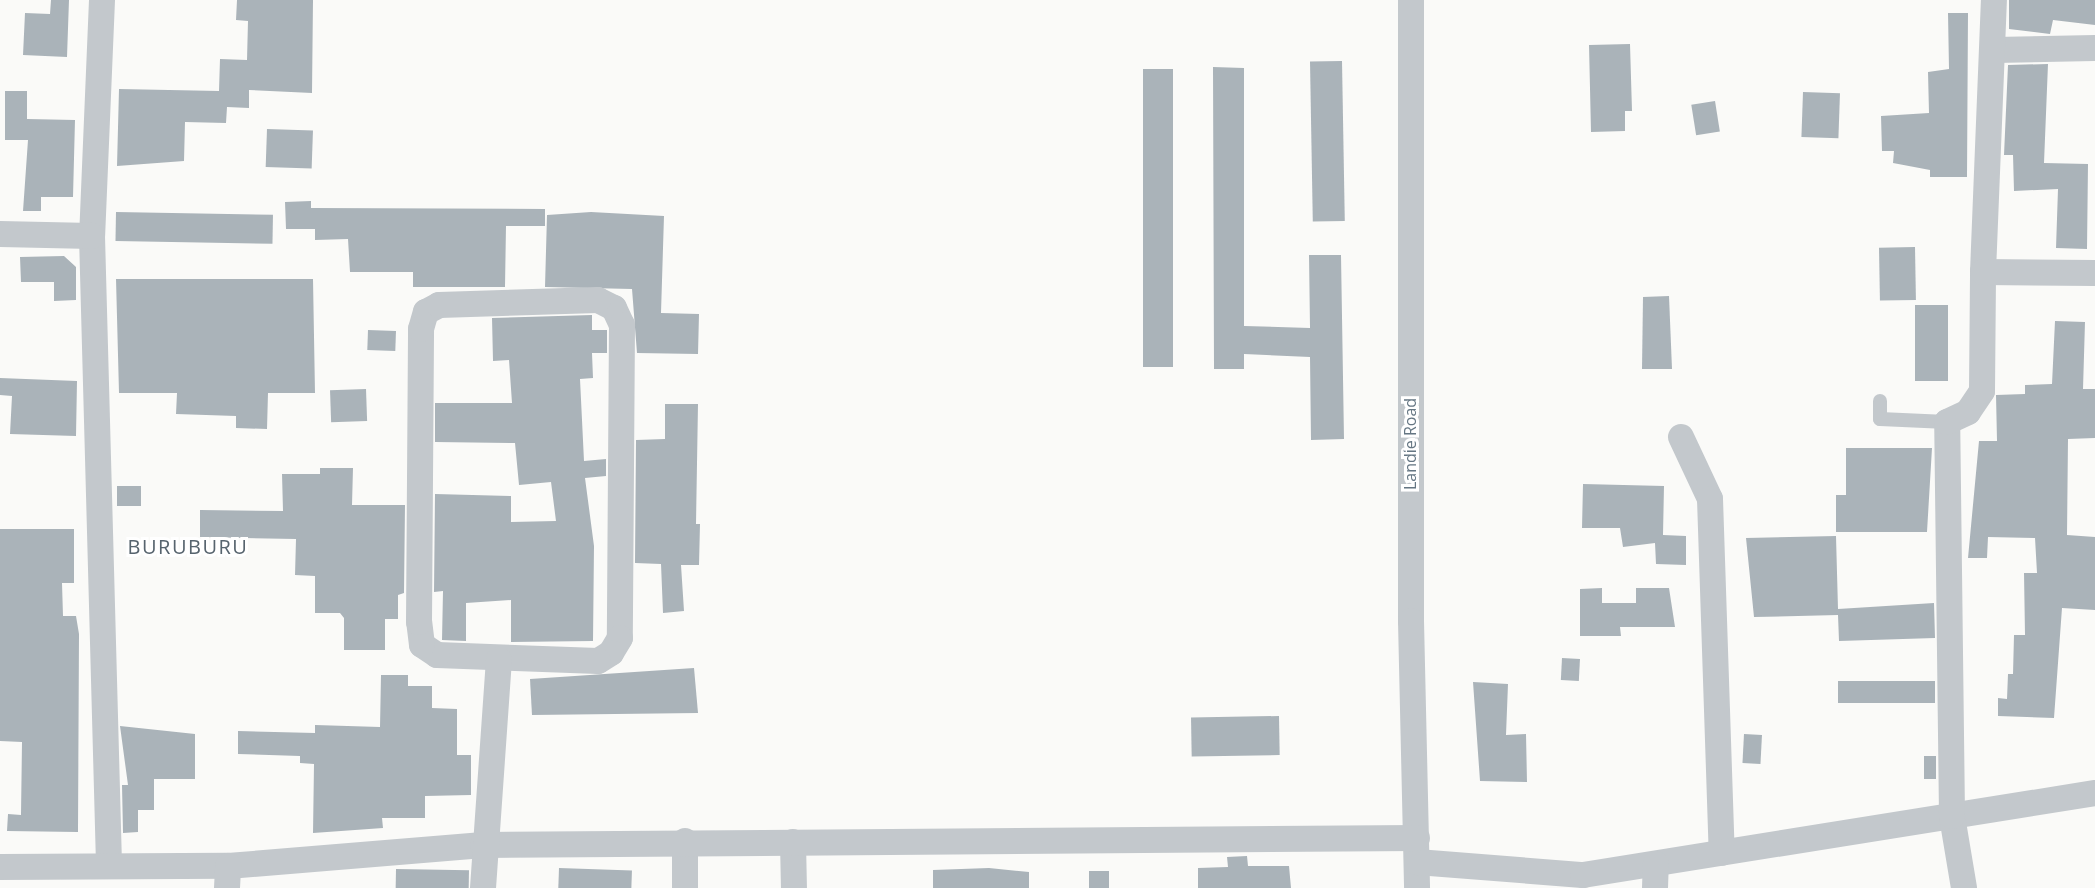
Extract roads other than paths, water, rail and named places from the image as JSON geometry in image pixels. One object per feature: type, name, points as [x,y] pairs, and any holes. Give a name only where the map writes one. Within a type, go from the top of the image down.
[{"type":"street","points":[[102,0],[92,236],[109,865]]},
{"type":"street","name":"Landie Road","points":[[1411,0],[1417,888]]},
{"type":"street","points":[[1964,888],[1952,816],[1947,422],[1968,412],[1982,391],[1983,272],[1994,50],[1994,0]]},
{"type":"street","points":[[1994,50],[2095,48]]},
{"type":"street","points":[[0,234],[92,236]]},
{"type":"street","points":[[1983,272],[2095,273]]},
{"type":"street","points":[[598,300],[615,308],[622,325],[620,638],[611,653],[598,661],[499,660],[437,655],[422,645],[421,329],[426,312],[439,305],[598,300]]},
{"type":"street","points":[[1681,438],[1710,499],[1722,854]]},
{"type":"street","points":[[483,888],[483,845],[499,660]]},
{"type":"street","points":[[0,867],[109,865],[227,877],[483,845],[685,841],[1417,850],[1553,876],[1655,876],[1722,854],[2095,793]]},
{"type":"street","points":[[685,841],[685,888]]},
{"type":"street","points":[[793,842],[794,888]]},
{"type":"lane","points":[[1880,401],[1880,419],[1947,422]]},
{"type":"district","name":"BURUBURU","points":[[188,546]]}]
